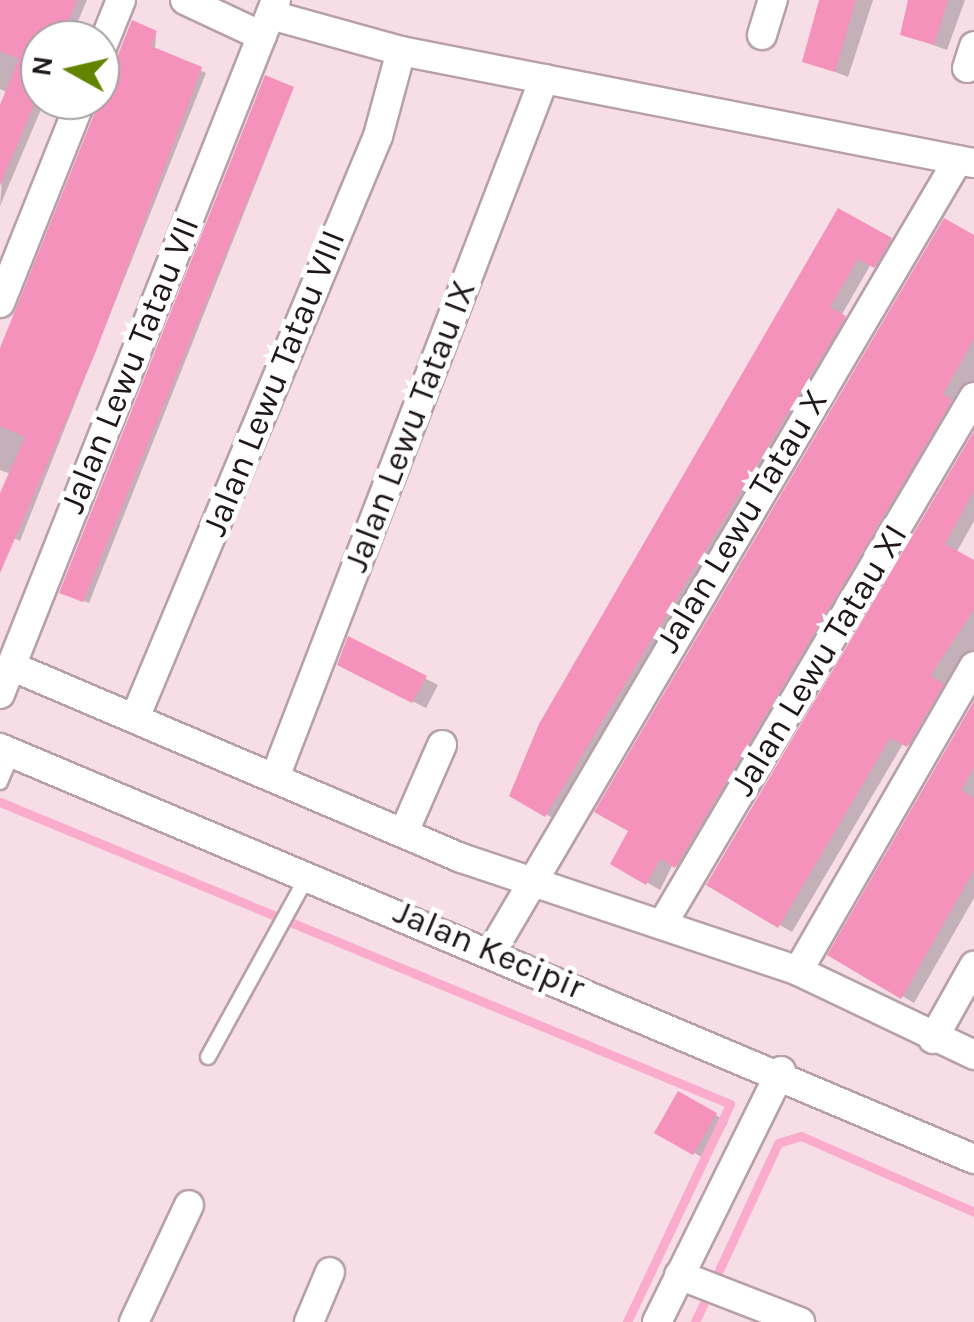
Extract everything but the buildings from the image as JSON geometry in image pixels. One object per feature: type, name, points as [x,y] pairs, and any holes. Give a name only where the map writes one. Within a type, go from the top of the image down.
[{"type":"street","points":[[185,0],[401,51],[966,162]]},
{"type":"street","points":[[762,35],[773,0]]},
{"type":"street","name":"Jalan Lewu Tatau VII","points":[[0,694],[270,17]]},
{"type":"street","name":"Jalan Lewu Tatau VIII","points":[[136,713],[378,136],[401,51]]},
{"type":"street","name":"Jalan Lewu Tatau IX","points":[[277,772],[544,79]]},
{"type":"street","points":[[0,303],[73,120]]},
{"type":"street","name":"Jalan Lewu Tatau X","points":[[492,951],[966,162]]},
{"type":"street","name":"Jalan Lewu Tatau XI","points":[[663,923],[974,398]]},
{"type":"street","points":[[11,666],[277,772],[404,832],[529,884],[663,923],[798,971],[933,1039],[974,1055]]},
{"type":"street","points":[[798,971],[974,666]]},
{"type":"street","points":[[404,832],[442,745]]},
{"type":"street","name":"Jalan Kecipir","points":[[6,751],[781,1071],[974,1159]]},
{"type":"street","points":[[933,1039],[974,966]]},
{"type":"street","points":[[657,1322],[688,1278],[781,1071]]},
{"type":"street","points":[[134,1322],[189,1205]]},
{"type":"street","points":[[309,1322],[330,1272]]},
{"type":"street","points":[[688,1278],[800,1322]]},
{"type":"lane","points":[[0,782],[6,751]]},
{"type":"lane","points":[[208,1057],[308,874]]},
{"type":"waterway","points":[[0,802],[730,1104],[627,1322]]},
{"type":"waterway","points":[[695,1322],[778,1143],[801,1136],[974,1212]]}]
